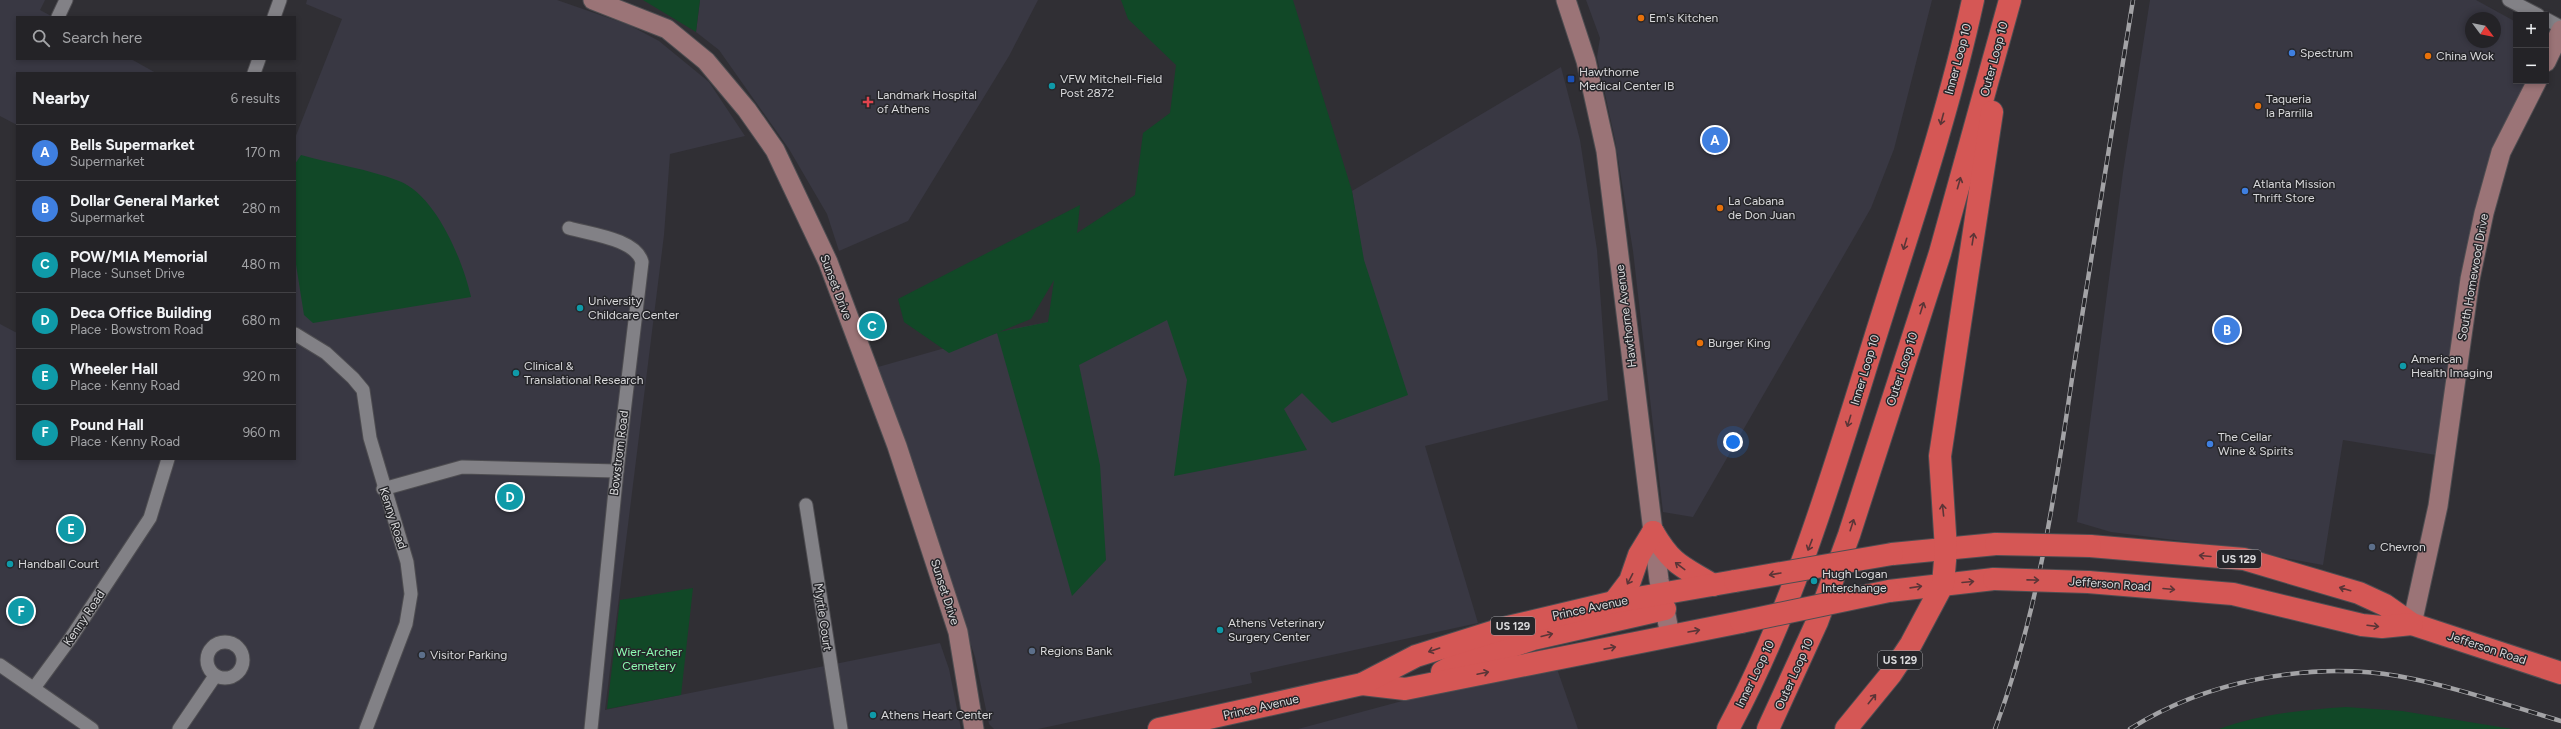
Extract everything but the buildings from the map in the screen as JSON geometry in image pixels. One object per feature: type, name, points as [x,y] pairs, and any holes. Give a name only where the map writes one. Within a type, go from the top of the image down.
[{"type":"highway","name":"Inner Loop 10","points":[[1728,729],[1776,631],[1812,539],[1936,140],[1973,0]]},
{"type":"highway","points":[[1943,584],[1946,549],[1940,474],[1942,438],[2009,5]]},
{"type":"highway","name":"Outer Loop 10","points":[[1768,729],[1817,622],[1849,535],[1940,253],[2009,5]]},
{"type":"highway","points":[[1614,602],[1630,580],[1639,555],[1653,532],[1666,555],[1685,570],[1713,585]]},
{"type":"highway","name":"Jefferson Road","points":[[1828,564],[1892,554],[1996,544],[2090,546],[2244,559],[2359,593],[2385,606],[2412,624],[2561,672]]},
{"type":"highway","name":"Prince Avenue","points":[[1159,729],[1362,684],[1416,656],[1508,627],[1614,602],[1663,602],[1713,585],[1828,564]]},
{"type":"highway","name":"Jefferson Road","points":[[1805,608],[1888,591],[1994,579],[2088,582],[2233,594],[2362,625],[2382,628],[2412,624]]},
{"type":"highway","name":"US 129","points":[[1846,729],[1891,674],[1911,644],[1943,584]]},
{"type":"highway","points":[[1420,686],[1453,666],[1516,644],[1663,602]]},
{"type":"highway","name":"Prince Avenue","points":[[1362,684],[1405,689],[1670,635],[1718,627],[1805,608]]},
{"type":"street","points":[[58,16],[66,0]]},
{"type":"street","points":[[274,16],[280,0]]},
{"type":"street","name":"Sunset Drive","points":[[593,0],[667,29],[700,56],[747,110],[775,150],[828,262],[897,446],[958,632],[974,729]]},
{"type":"street","name":"Hawthorne Avenue","points":[[1566,0],[1578,30],[1606,151],[1653,532],[1663,602],[1670,635]]},
{"type":"street","points":[[2509,0],[2532,12]]},
{"type":"street","points":[[2549,21],[2561,27]]},
{"type":"street","points":[[2549,56],[2561,30]]},
{"type":"street","points":[[254,72],[259,60]]},
{"type":"street","name":"South Homewood Drive","points":[[2412,624],[2438,506],[2470,279],[2484,212],[2501,152],[2535,84]]},
{"type":"street","name":"Bowstrom Road","points":[[569,228],[627,244],[637,251],[642,262],[617,471],[591,729]]},
{"type":"street","name":"Kenny Road","points":[[296,335],[326,353],[354,378],[363,390],[370,438],[407,562],[411,594],[401,641],[366,729]]},
{"type":"street","name":"Kenny Road","points":[[34,688],[70,639],[150,518],[168,460]]},
{"type":"street","points":[[384,489],[462,467],[617,471]]},
{"type":"street","name":"Myrtle Court","points":[[806,505],[841,729]]},
{"type":"street","points":[[0,665],[92,729]]},
{"type":"street","points":[[179,729],[215,676]]},
{"type":"shaded area","points":[[0,0],[45,0],[40,10],[51,16],[16,16],[16,60],[133,60],[154,72],[16,72],[16,124],[0,116]]},
{"type":"shaded area","points":[[307,0],[557,0],[629,25],[659,41],[709,82],[745,136],[670,154],[664,235],[605,710],[940,643],[949,669],[961,729],[0,729],[0,324],[16,332],[16,460],[296,460],[296,135],[342,19],[306,4]]},
{"type":"shaded area","name":"Landmark Hospital of Athens","points":[[700,0],[1038,0],[1009,56],[908,221],[839,251],[827,214],[789,149],[719,50],[696,32]]},
{"type":"shaded area","points":[[1586,0],[1932,0],[1894,149],[1871,208],[1693,517],[1663,512],[1633,251],[1615,140],[1597,57],[1600,38]]},
{"type":"shaded area","points":[[2150,0],[2476,0],[2498,12],[2465,12],[2465,48],[2501,48],[2501,14],[2513,20],[2513,84],[2524,84],[2502,138],[2436,455],[2343,440],[2323,565],[2214,545],[2111,532],[2077,522],[2123,172]]},
{"type":"shaded area","points":[[1561,67],[1580,140],[1597,250],[1608,400],[1425,446],[1478,623],[1250,673],[1252,683],[1038,729],[994,729],[989,724],[975,657],[878,367],[1012,329],[1363,260],[1352,191]]},
{"type":"shaded area","points":[[1556,666],[1578,729],[1298,729],[1484,679]]},
{"type":"green space","points":[[643,0],[700,0],[696,32]]},
{"type":"green space","points":[[1121,0],[1293,0],[1352,191],[1364,260],[1408,395],[1332,423],[1302,393],[1284,409],[1307,450],[1174,476],[1187,380],[1167,320],[1079,365],[1100,465],[1106,560],[1072,596],[997,333],[949,353],[904,322],[898,299],[1080,205],[1077,233],[1135,195],[1143,133],[1170,113],[1176,65],[1128,19]],"holes":[[[1054,280],[1048,322],[999,332],[1031,319]]]},
{"type":"green space","points":[[301,155],[375,173],[399,181],[412,189],[425,200],[436,214],[446,231],[462,266],[471,297],[313,323],[304,315],[296,264],[296,162]]},
{"type":"green space","name":"Wier-Archer Cemetery","points":[[693,588],[681,695],[607,709],[620,600]]},
{"type":"green space","points":[[2346,707],[2402,711],[2512,729],[2219,729],[2266,716]]},
{"type":"railway","points":[[1995,729],[2023,642],[2034,597],[2052,508],[2133,0]]},
{"type":"railway","points":[[2130,729],[2159,712],[2191,698],[2225,687],[2259,679],[2330,671],[2364,672],[2419,680],[2480,696],[2561,721]]},
{"type":"place","name":"Em's Kitchen","points":[[1641,18]]},
{"type":"place","name":"Spectrum","points":[[2292,53]]},
{"type":"place","name":"China Wok","points":[[2428,56]]},
{"type":"place","name":"Hawthorne Medical Center IB","points":[[1571,79]]},
{"type":"place","name":"VFW Mitchell-Field Post 2872","points":[[1052,86]]},
{"type":"place","name":"Landmark Hospital of Athens","points":[[868,102]]},
{"type":"place","name":"Taqueria la Parrilla","points":[[2258,106]]},
{"type":"place","name":"Bells Supermarket","points":[[1715,140]]},
{"type":"place","name":"Atlanta Mission Thrift Store","points":[[2245,191]]},
{"type":"place","name":"La Cabana de Don Juan","points":[[1720,208]]},
{"type":"place","name":"University Childcare Center","points":[[580,308]]},
{"type":"place","name":"POW/MIA Memorial","points":[[872,326]]},
{"type":"place","name":"Dollar General Market","points":[[2227,330]]},
{"type":"place","name":"Burger King","points":[[1700,343]]},
{"type":"place","name":"American Health Imaging","points":[[2403,366]]},
{"type":"place","name":"Clinical & Translational Research","points":[[516,373]]},
{"type":"place","name":"The Cellar Wine & Spirits","points":[[2210,444]]},
{"type":"place","name":"Deca Office Building","points":[[510,497]]},
{"type":"place","name":"Wheeler Hall","points":[[71,529]]},
{"type":"place","name":"Chevron","points":[[2372,547]]},
{"type":"place","name":"Handball Court","points":[[10,564]]},
{"type":"place","name":"Hugh Logan Interchange","points":[[1814,581]]},
{"type":"place","name":"Pound Hall","points":[[21,611]]},
{"type":"place","name":"Athens Veterinary Surgery Center","points":[[1220,630]]},
{"type":"place","name":"Regions Bank","points":[[1032,651]]},
{"type":"place","name":"Visitor Parking","points":[[422,655]]},
{"type":"place","name":"Athens Heart Center","points":[[873,715]]}]
